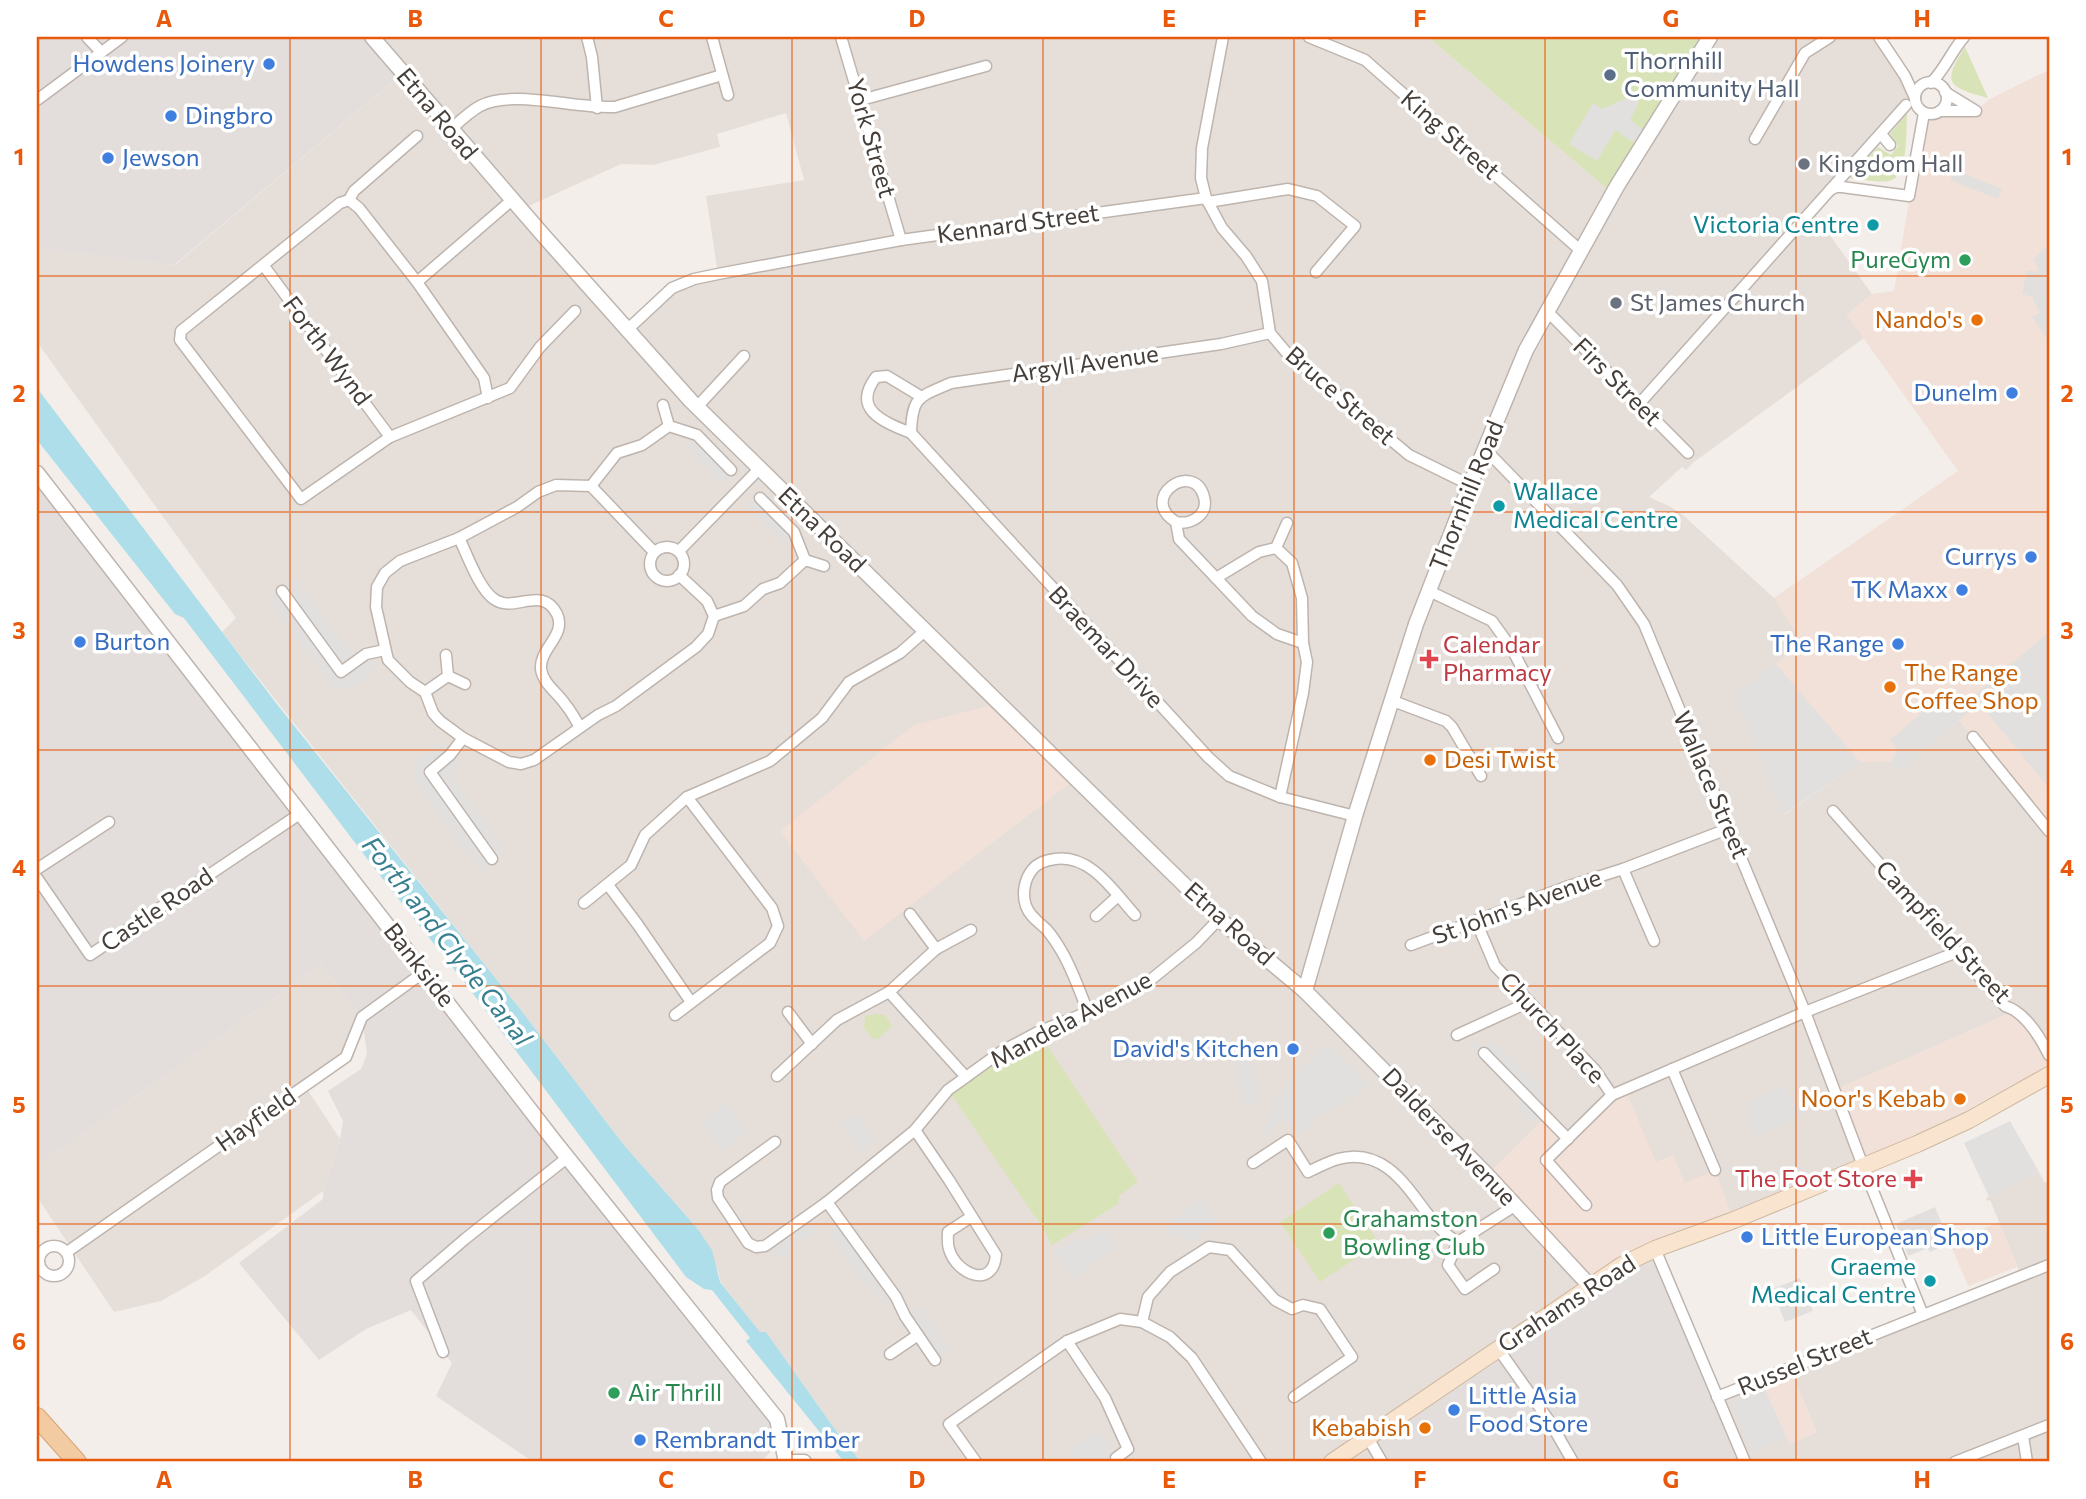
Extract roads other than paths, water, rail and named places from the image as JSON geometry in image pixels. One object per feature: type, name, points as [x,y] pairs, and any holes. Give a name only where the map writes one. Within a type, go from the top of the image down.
[{"type":"main road","name":"Grahams Road","points":[[1332,1462],[1622,1265],[1969,1120],[2049,1075]]},
{"type":"main road","points":[[37,1417],[77,1462]]},
{"type":"street","points":[[87,37],[100,52]]},
{"type":"street","points":[[37,100],[122,37]]},
{"type":"street","name":"Etna Road","points":[[372,37],[450,130],[697,407],[1219,919],[1305,992]]},
{"type":"street","points":[[587,37],[592,57],[597,108]]},
{"type":"street","points":[[712,37],[728,94]]},
{"type":"street","name":"York Street","points":[[841,37],[901,240]]},
{"type":"street","points":[[1207,200],[1201,178],[1202,148],[1223,37]]},
{"type":"street","name":"King Street","points":[[1309,37],[1365,60],[1580,250]]},
{"type":"street","name":"Thornhill Road","points":[[1305,992],[1355,816],[1416,624],[1526,350],[1617,186],[1710,37]]},
{"type":"street","points":[[1755,139],[1805,53],[1829,37]]},
{"type":"street","points":[[1879,37],[1905,76],[1911,102],[1924,113],[1933,114],[1946,102],[1943,72],[1964,37]]},
{"type":"street","points":[[860,100],[986,66]]},
{"type":"street","points":[[1639,404],[1911,102],[1918,90],[1943,72]]},
{"type":"street","points":[[450,130],[478,107],[508,98],[597,108],[615,107],[722,75]]},
{"type":"street","points":[[1905,76],[1944,90],[1976,111],[1940,110]]},
{"type":"street","points":[[1830,190],[1842,187],[1909,196],[1924,113]]},
{"type":"street","points":[[1881,134],[1890,145]]},
{"type":"street","points":[[417,136],[354,191],[349,200],[340,203],[181,331],[180,340],[301,499],[390,437],[510,388],[540,347],[575,312]]},
{"type":"street","name":"Kennard Street","points":[[627,330],[672,288],[694,279],[901,240],[1288,188],[1317,196],[1354,226],[1316,272]]},
{"type":"street","points":[[349,200],[359,208],[417,282],[484,378],[488,398]]},
{"type":"street","points":[[417,282],[512,200]]},
{"type":"street","name":"Bruce Street","points":[[1207,200],[1222,228],[1246,256],[1262,281],[1270,333],[1286,352],[1409,456],[1470,485]]},
{"type":"street","name":"Forth Wynd","points":[[264,266],[390,437]]},
{"type":"street","name":"Firs Street","points":[[1547,311],[1688,453]]},
{"type":"street","name":"Argyll Avenue","points":[[920,396],[951,383],[1221,344],[1270,333]]},
{"type":"street","points":[[697,407],[744,356]]},
{"type":"street","points":[[887,376],[920,396],[911,411],[911,433],[881,421],[867,404],[866,390],[876,377],[887,376]]},
{"type":"street","points":[[663,405],[669,426]]},
{"type":"street","points":[[669,426],[697,435],[732,470]]},
{"type":"street","points":[[591,486],[617,453],[642,445],[669,426]]},
{"type":"street","name":"Braemar Drive","points":[[911,433],[1228,776],[1280,797],[1355,816]]},
{"type":"street","name":"Wallace Street","points":[[1486,450],[1617,585],[1644,624],[1805,1012],[1923,1315]]},
{"type":"street","points":[[679,551],[759,468]]},
{"type":"street","name":"Bankside","points":[[37,473],[568,1157],[777,1419],[786,1462]]},
{"type":"street","points":[[654,552],[591,486],[556,485],[547,488],[459,538],[400,561],[385,573],[377,587],[376,607],[388,660],[410,682],[425,692],[433,713],[440,721],[463,738],[509,762],[521,764],[534,760],[580,727],[616,706],[696,647],[708,634],[715,615],[707,601],[679,575]]},
{"type":"street","points":[[760,498],[794,532],[805,560]]},
{"type":"street","points":[[1176,522],[1180,539],[1252,616],[1277,635],[1303,643]]},
{"type":"street","points":[[1276,548],[1287,523]]},
{"type":"street","points":[[459,538],[485,590],[494,599],[515,603],[536,599],[547,602],[557,614],[557,635],[545,652],[541,666],[547,683],[564,702],[580,727]]},
{"type":"street","points":[[668,547],[679,551],[684,563],[679,575],[668,580],[656,576],[650,563],[654,552],[668,547]]},
{"type":"street","points":[[1276,548],[1292,563],[1299,586],[1307,662],[1303,693],[1280,797]]},
{"type":"street","points":[[1216,578],[1259,552],[1276,548]]},
{"type":"street","points":[[805,560],[824,566]]},
{"type":"street","points":[[715,615],[744,606],[763,589],[780,583],[805,560]]},
{"type":"street","points":[[282,591],[341,671],[366,654],[385,650]]},
{"type":"street","points":[[1429,591],[1492,621],[1512,649],[1558,738]]},
{"type":"street","points":[[584,903],[631,865],[645,835],[687,797],[770,761],[822,718],[849,682],[900,653],[926,630]]},
{"type":"street","points":[[446,655],[449,676]]},
{"type":"street","points":[[425,692],[449,676]]},
{"type":"street","points":[[449,676],[465,684]]},
{"type":"street","points":[[1392,701],[1446,721],[1481,776]]},
{"type":"street","points":[[1973,737],[2049,831]]},
{"type":"street","points":[[463,738],[450,755],[430,772],[492,859]]},
{"type":"street","points":[[675,1014],[770,943],[778,926],[772,908],[687,797]]},
{"type":"street","name":"Campfield Street","points":[[1833,811],[2005,1006],[2013,1008],[2039,1035],[2049,1055]]},
{"type":"street","name":"Castle Road","points":[[37,878],[90,955],[301,813]]},
{"type":"street","points":[[37,869],[109,822]]},
{"type":"street","name":"St John's Avenue","points":[[1411,945],[1730,828]]},
{"type":"street","points":[[1088,1012],[1062,952],[1047,931],[1033,918],[1026,905],[1023,891],[1026,880],[1032,870],[1041,863],[1063,858],[1076,860],[1090,867],[1135,915]]},
{"type":"street","name":"St John's Avenue","points":[[1623,869],[1654,941]]},
{"type":"street","points":[[608,885],[639,925],[691,1002]]},
{"type":"street","points":[[1096,916],[1118,896]]},
{"type":"street","points":[[910,914],[936,948]]},
{"type":"street","name":"Mandela Avenue","points":[[775,1142],[720,1182],[717,1190],[718,1198],[748,1243],[756,1247],[765,1246],[827,1202],[915,1130],[948,1090],[1002,1051],[1148,982],[1196,943],[1219,919]]},
{"type":"street","name":"Church Place","points":[[1476,921],[1495,966],[1595,1070],[1612,1095]]},
{"type":"street","points":[[777,1076],[837,1020],[890,992],[936,948],[971,930]]},
{"type":"street","points":[[1586,1205],[1546,1160],[1612,1095],[1805,1012],[1957,952]]},
{"type":"street","name":"Hayfield","points":[[67,1252],[346,1057],[362,1017],[424,972]]},
{"type":"street","points":[[890,992],[966,1077]]},
{"type":"street","name":"Dalderse Avenue","points":[[1305,992],[1516,1205],[1590,1286]]},
{"type":"street","points":[[1457,1035],[1529,1002]]},
{"type":"street","points":[[788,1012],[812,1044]]},
{"type":"street","points":[[1484,1053],[1568,1139]]},
{"type":"street","points":[[1672,1069],[1715,1170]]},
{"type":"street","points":[[915,1130],[996,1255],[995,1264],[989,1271],[972,1276],[963,1271],[948,1247],[948,1232],[971,1217]]},
{"type":"street","points":[[1253,1163],[1288,1140],[1308,1172],[1337,1159],[1354,1156],[1371,1159],[1386,1166],[1399,1177],[1444,1234],[1458,1242]]},
{"type":"street","points":[[443,1352],[416,1282],[568,1157]]},
{"type":"street","points":[[827,1202],[896,1297],[905,1316],[935,1360]]},
{"type":"street","points":[[1494,1269],[1465,1289],[1448,1265],[1458,1242],[1516,1205]]},
{"type":"street","points":[[1142,1322],[1149,1297],[1170,1272],[1209,1247],[1230,1250],[1275,1300],[1292,1309],[1303,1305],[1320,1309],[1352,1357],[1294,1397]]},
{"type":"street","points":[[1655,1249],[1745,1462]]},
{"type":"street","name":"Russel Street","points":[[1717,1397],[2049,1265]]},
{"type":"street","points":[[937,1428],[949,1424],[1068,1341],[1120,1319],[1142,1322],[1170,1337],[1192,1357],[1261,1462]]},
{"type":"street","points":[[890,1354],[918,1335]]},
{"type":"street","points":[[1068,1341],[1105,1398],[1128,1449],[1116,1458]]},
{"type":"street","points":[[1499,1350],[1550,1422],[1573,1462]]},
{"type":"street","points":[[949,1424],[976,1462]]},
{"type":"street","points":[[1955,1462],[2049,1425]]},
{"type":"street","points":[[2023,1436],[2028,1462]]},
{"type":"street","points":[[1368,1438],[1382,1462]]},
{"type":"street","points":[[792,1462],[804,1462]]},
{"type":"water","name":"Forth and Clyde Canal","points":[[37,388],[276,703],[517,1005],[623,1144],[697,1228],[712,1250],[720,1282],[760,1332],[766,1332],[861,1462],[844,1462],[746,1341],[750,1338],[712,1290],[704,1289],[686,1277],[471,991],[184,618],[175,614],[37,440]]},
{"type":"place","name":"Howdens Joinery","points":[[269,64]]},
{"type":"place","name":"Thornhill Community Hall","points":[[1610,75]]},
{"type":"place","name":"Dingbro","points":[[171,116]]},
{"type":"place","name":"Jewson","points":[[108,158]]},
{"type":"place","name":"Kingdom Hall","points":[[1804,164]]},
{"type":"place","name":"Victoria Centre","points":[[1873,225]]},
{"type":"place","name":"PureGym","points":[[1965,260]]},
{"type":"place","name":"St James Church","points":[[1616,303]]},
{"type":"place","name":"Nando's","points":[[1977,320]]},
{"type":"place","name":"Dunelm","points":[[2012,393]]},
{"type":"place","name":"Wallace Medical Centre","points":[[1499,506]]},
{"type":"place","name":"Currys","points":[[2031,557]]},
{"type":"place","name":"TK Maxx","points":[[1962,590]]},
{"type":"place","name":"Burton","points":[[80,642]]},
{"type":"place","name":"The Range","points":[[1898,644]]},
{"type":"place","name":"Calendar Pharmacy","points":[[1429,659]]},
{"type":"place","name":"The Range Coffee Shop","points":[[1890,687]]},
{"type":"place","name":"Desi Twist","points":[[1430,760]]},
{"type":"place","name":"David's Kitchen","points":[[1293,1049]]},
{"type":"place","name":"Noor's Kebab","points":[[1960,1099]]},
{"type":"place","name":"The Foot Store","points":[[1913,1179]]},
{"type":"place","name":"Grahamston Bowling Club","points":[[1329,1233]]},
{"type":"place","name":"Little European Shop","points":[[1747,1237]]},
{"type":"place","name":"Graeme Medical Centre","points":[[1930,1281]]},
{"type":"place","name":"Air Thrill","points":[[614,1393]]},
{"type":"place","name":"Little Asia Food Store","points":[[1454,1410]]},
{"type":"place","name":"Kebabish","points":[[1425,1428]]},
{"type":"place","name":"Rembrandt Timber","points":[[640,1440]]}]
